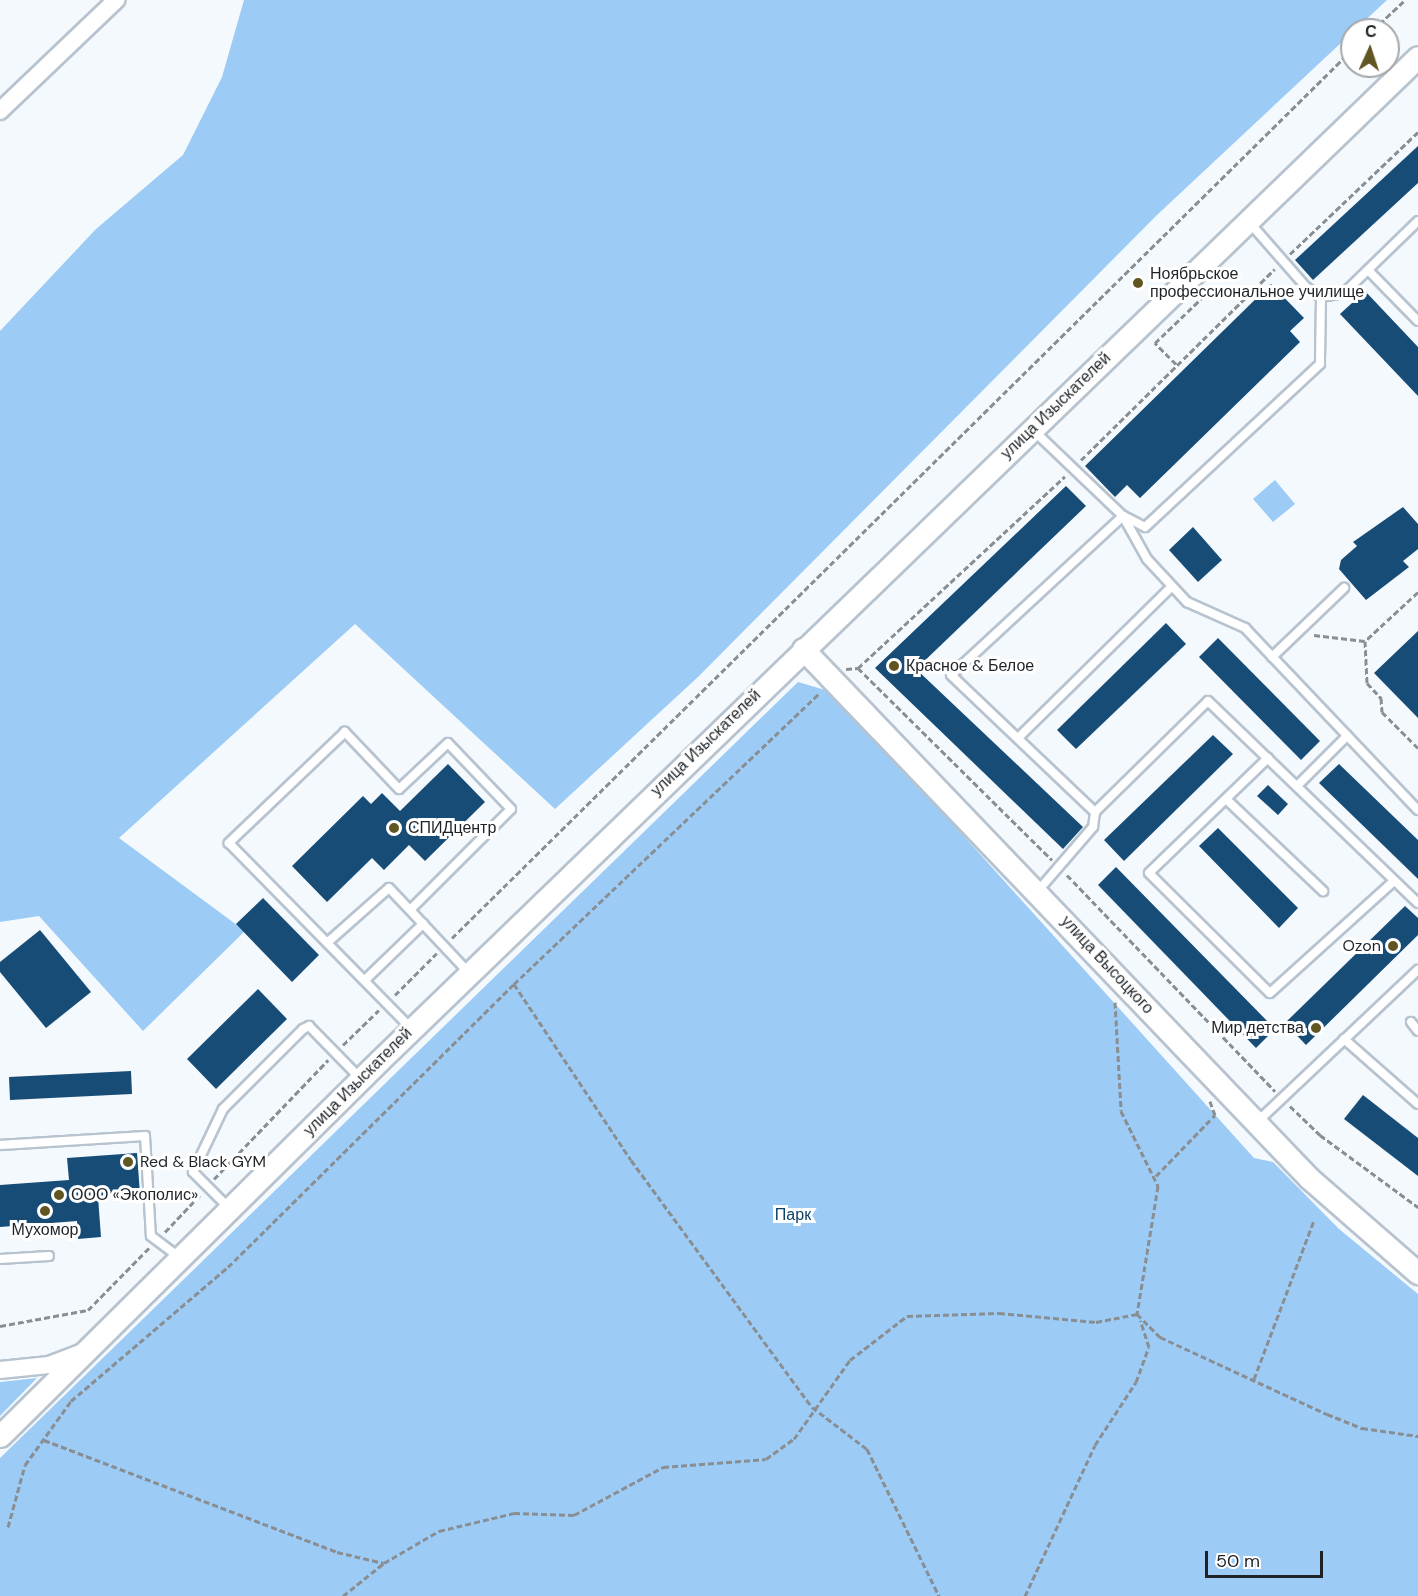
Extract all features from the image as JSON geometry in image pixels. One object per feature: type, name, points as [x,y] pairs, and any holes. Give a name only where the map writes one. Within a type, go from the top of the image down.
[{"type":"street","points":[[0,111],[116,0]]},
{"type":"street","name":"улица Изыскателей","points":[[0,1436],[469,973],[1418,57]]},
{"type":"street","name":"улица Высоцкого","points":[[803,649],[1256,1123],[1347,1215],[1418,1273]]},
{"type":"street","points":[[0,1370],[49,1365],[87,1350]]},
{"type":"lane","points":[[1321,297],[1344,293],[1418,221]]},
{"type":"lane","points":[[1123,516],[1145,527],[1320,364],[1321,297],[1283,261],[1249,222]]},
{"type":"lane","points":[[1368,270],[1418,321]]},
{"type":"lane","points":[[1032,429],[1123,516],[1148,559],[1187,602],[1245,628],[1418,810]]},
{"type":"lane","points":[[1095,812],[951,675],[1123,516]]},
{"type":"lane","points":[[1018,738],[1172,586]]},
{"type":"lane","points":[[1272,657],[1344,588]]},
{"type":"lane","points":[[1037,892],[1094,828],[1095,812],[1208,701],[1418,903]]},
{"type":"lane","points":[[411,909],[511,809],[448,743],[399,789],[345,732],[229,843],[412,1029]]},
{"type":"lane","points":[[1297,786],[1347,736]]},
{"type":"lane","points":[[1268,758],[1149,873],[1270,993],[1394,881]]},
{"type":"lane","points":[[1226,799],[1323,891]]},
{"type":"lane","points":[[328,942],[381,890],[395,892],[469,973]]},
{"type":"lane","points":[[365,980],[423,924]]},
{"type":"lane","points":[[1256,1123],[1418,970]]},
{"type":"lane","points":[[1411,1022],[1418,1031]]},
{"type":"lane","points":[[230,1209],[193,1172],[223,1109],[309,1026],[361,1079]]},
{"type":"lane","points":[[1344,1039],[1418,1104]]},
{"type":"lane","points":[[0,1145],[145,1137],[151,1236],[158,1239],[180,1258]]},
{"type":"lane","points":[[0,1259],[49,1256]]},
{"type":"path","points":[[1386,18],[1405,0]]},
{"type":"path","points":[[0,1326],[88,1310],[336,1052],[1340,62]]},
{"type":"path","points":[[8,1527],[15,1484],[71,1401],[228,1267],[514,984],[832,679],[843,669],[858,668],[1073,468],[1176,364],[1418,132]]},
{"type":"path","points":[[1176,364],[1155,344],[1207,293],[1191,276]]},
{"type":"path","points":[[1297,633],[1365,641],[1418,592]]},
{"type":"path","points":[[1365,641],[1367,683],[1381,698],[1382,712],[1418,748]]},
{"type":"path","points":[[858,668],[1059,867],[1281,1098],[1320,1135],[1418,1207]]},
{"type":"path","points":[[514,984],[632,1160],[812,1407],[867,1449],[939,1596]]},
{"type":"path","points":[[1025,1596],[1095,1445],[1136,1382],[1149,1347],[1137,1314],[1156,1176],[1121,1111],[1114,994]]},
{"type":"path","points":[[1156,1176],[1215,1115],[1209,1100]]},
{"type":"path","points":[[1254,1378],[1314,1220]]},
{"type":"path","points":[[343,1596],[384,1563],[439,1531],[514,1514],[574,1515],[663,1467],[766,1459],[795,1439],[812,1407],[877,1334],[907,1316],[999,1313],[1096,1322],[1137,1314]]},
{"type":"path","points":[[1137,1314],[1160,1337],[1362,1428],[1418,1436]]},
{"type":"path","points":[[44,1440],[336,1552],[384,1563]]},
{"type":"green space","points":[[244,0],[1387,0],[1368,18],[1340,18],[1340,44],[1157,215],[699,676],[555,809],[355,624],[119,838],[245,931],[143,1031],[39,916],[0,922],[0,331],[96,229],[183,155],[222,77]]},
{"type":"green space","points":[[1275,480],[1295,504],[1273,522],[1253,499]]},
{"type":"green space","name":"Парк","points":[[798,682],[825,690],[861,722],[1254,1158],[1273,1162],[1339,1229],[1418,1294],[1418,1596],[0,1596],[0,1458]]},
{"type":"green space","points":[[37,1378],[0,1416],[0,1382]]},
{"type":"building","points":[[1418,146],[1418,183],[1313,280],[1295,260]]},
{"type":"building","points":[[1271,284],[1304,318],[1290,331],[1300,342],[1140,498],[1127,485],[1115,497],[1085,466]]},
{"type":"building","points":[[1365,291],[1418,347],[1418,396],[1340,314]]},
{"type":"building","points":[[1066,486],[1086,506],[916,669],[1083,827],[1063,849],[875,668]]},
{"type":"building","points":[[1403,507],[1418,524],[1418,549],[1403,561],[1409,567],[1366,600],[1339,569],[1341,560],[1357,546],[1353,542]]},
{"type":"building","points":[[1193,527],[1222,560],[1198,582],[1169,550]]},
{"type":"building","points":[[1166,623],[1186,644],[1076,749],[1057,730]]},
{"type":"building","points":[[1418,631],[1418,718],[1374,673]]},
{"type":"building","points":[[1218,638],[1320,741],[1301,760],[1199,657]]},
{"type":"building","points":[[1213,735],[1233,754],[1124,861],[1104,840]]},
{"type":"building","name":"СПИДцентр","points":[[448,764],[485,802],[425,861],[409,845],[384,870],[372,858],[327,902],[292,866],[363,796],[371,804],[382,793],[400,811]]},
{"type":"building","points":[[1339,764],[1418,840],[1418,879],[1319,783]]},
{"type":"building","points":[[1268,785],[1288,804],[1278,815],[1257,796]]},
{"type":"building","points":[[1218,828],[1298,908],[1279,928],[1199,846]]},
{"type":"building","points":[[1116,867],[1275,1029],[1256,1048],[1098,885]]},
{"type":"building","points":[[263,898],[319,955],[292,982],[236,924]]},
{"type":"building","points":[[1405,906],[1418,918],[1418,935],[1306,1045],[1285,1023]]},
{"type":"building","points":[[40,930],[91,992],[46,1028],[0,972],[0,962]]},
{"type":"building","points":[[258,989],[287,1019],[216,1089],[187,1059]]},
{"type":"building","points":[[131,1071],[132,1094],[10,1100],[9,1077]]},
{"type":"building","points":[[1363,1095],[1418,1138],[1418,1176],[1344,1119]]},
{"type":"building","name":"ООО «Экополис»","points":[[137,1153],[140,1194],[98,1197],[101,1237],[78,1239],[77,1221],[0,1227],[0,1185],[69,1180],[67,1158]]},
{"type":"place","name":"Ноябрьское профессиональное училище","points":[[1138,283]]},
{"type":"place","name":"Красное & Белое","points":[[894,666]]},
{"type":"place","name":"СПИДцентр","points":[[394,828]]},
{"type":"place","name":"Ozon","points":[[1393,946]]},
{"type":"place","name":"Мир детства","points":[[1316,1028]]},
{"type":"place","name":"Red & Black GYM","points":[[128,1162]]},
{"type":"place","name":"ООО «Экополис»","points":[[59,1195]]},
{"type":"place","name":"Мухомор","points":[[45,1211]]}]
